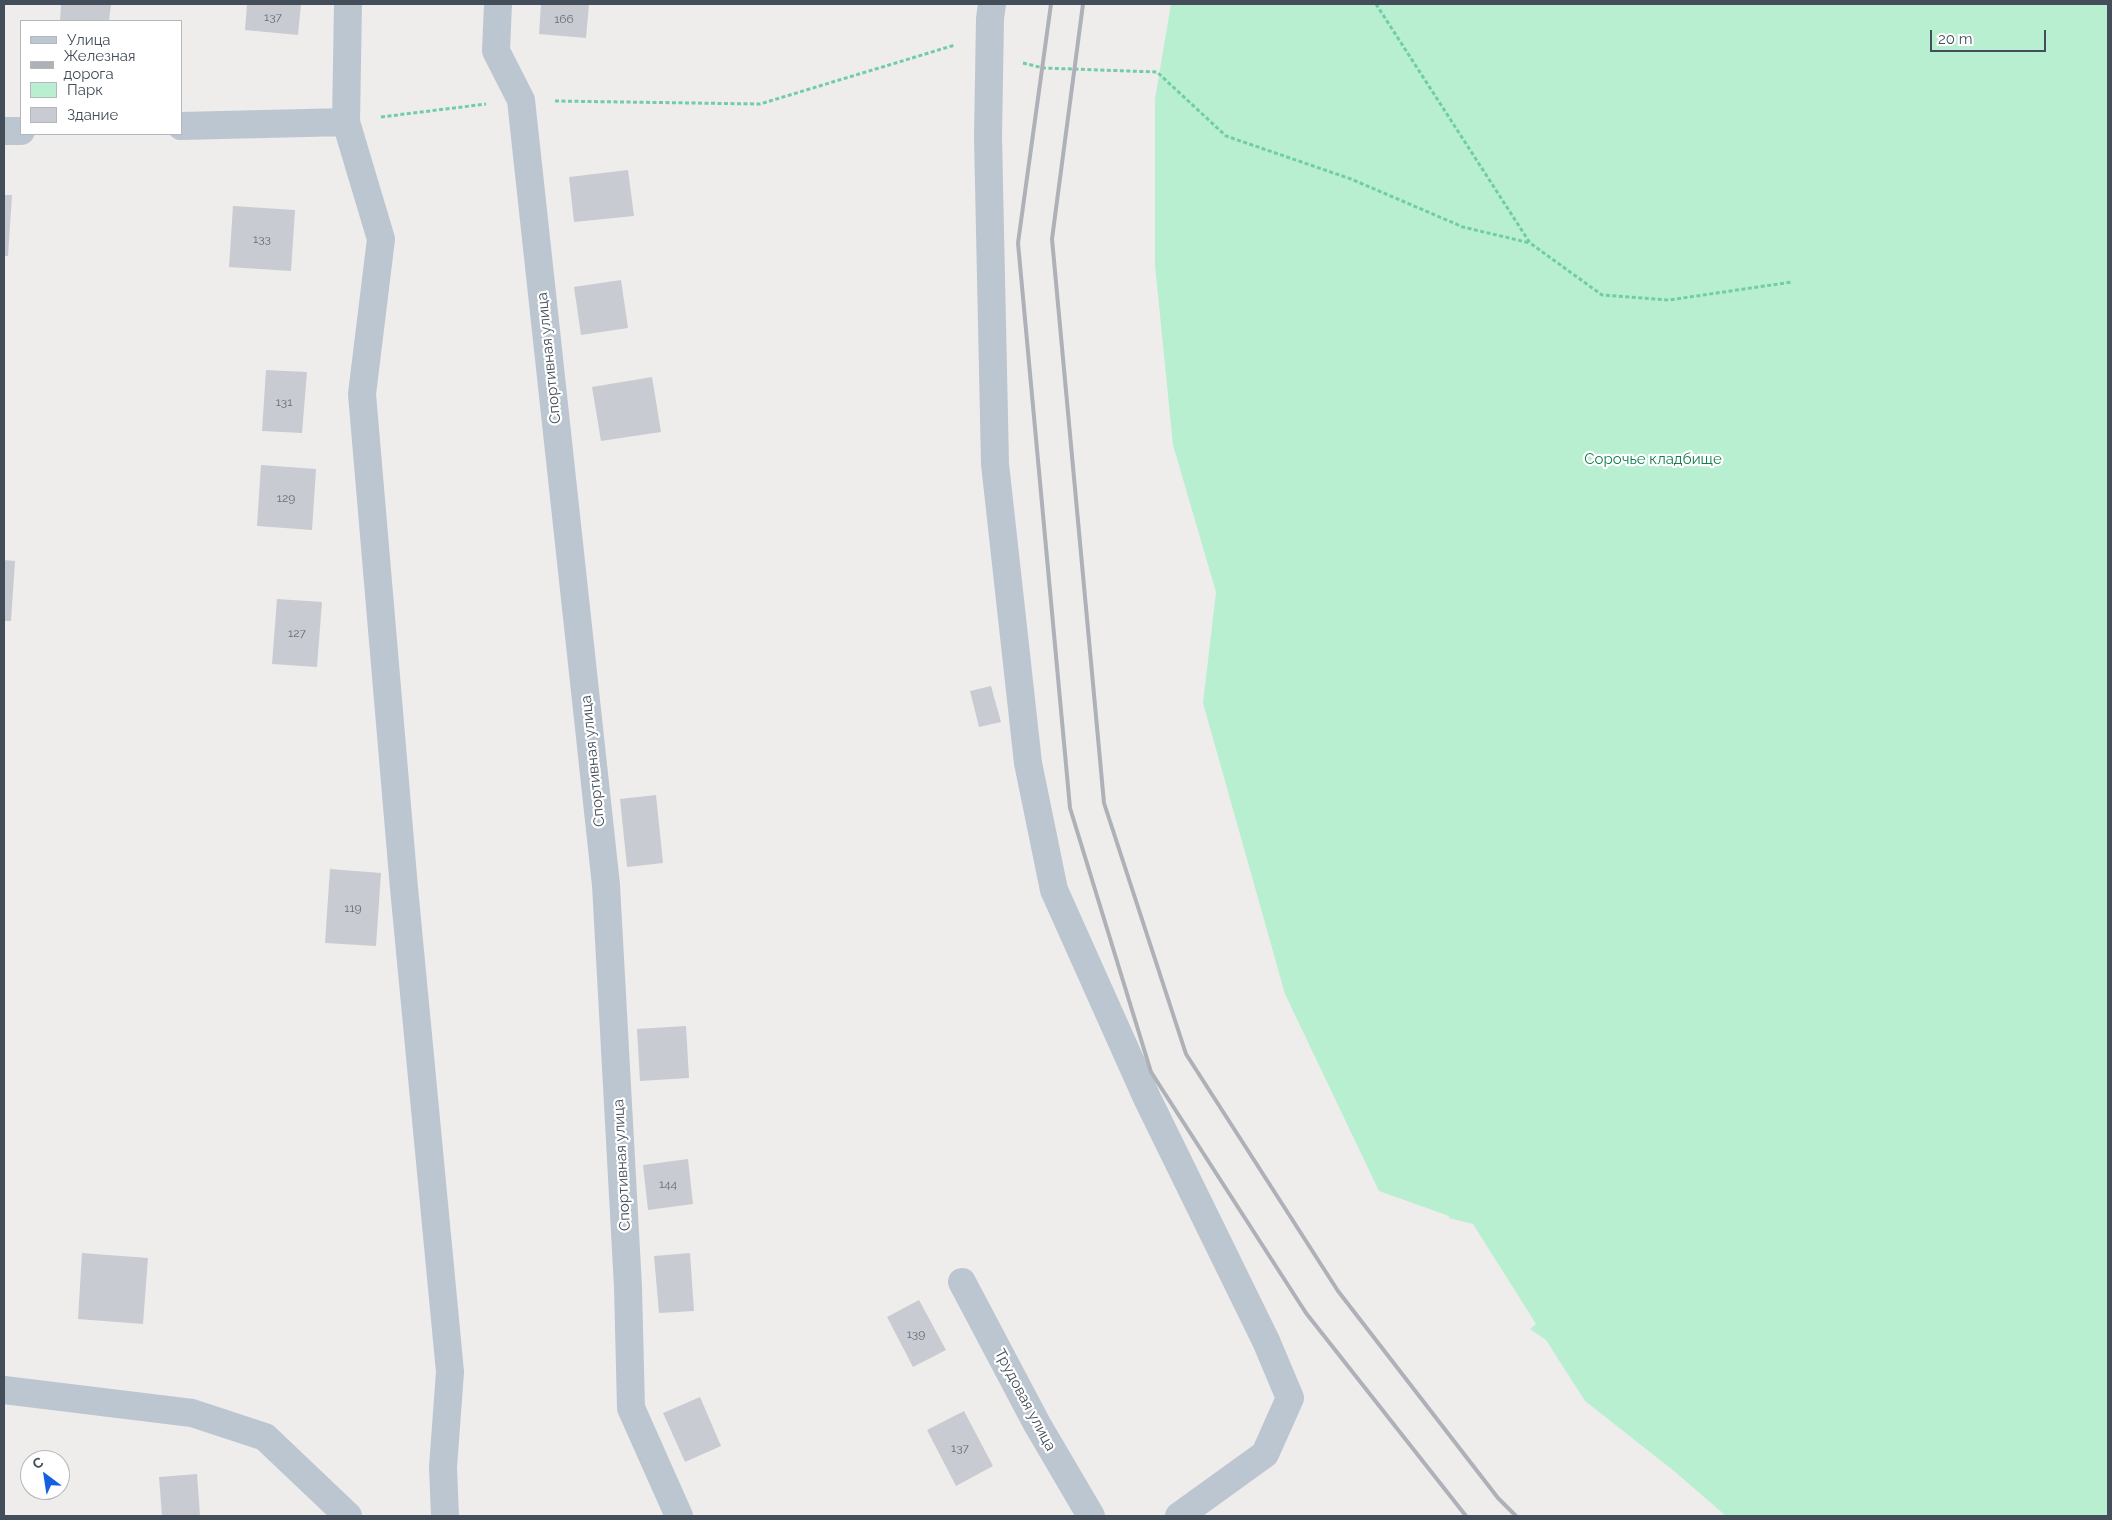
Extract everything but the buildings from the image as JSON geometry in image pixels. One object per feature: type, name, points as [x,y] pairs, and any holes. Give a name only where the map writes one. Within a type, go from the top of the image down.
[{"type":"street","points":[[348,4],[346,122],[380,239],[362,394],[406,908],[450,1372],[443,1467],[445,1516]]},
{"type":"street","name":"Спортивная улица","points":[[498,4],[496,51],[521,100],[606,885],[628,1287],[631,1408],[680,1516]]},
{"type":"street","points":[[992,4],[989,53],[988,147],[995,464],[1028,763],[1054,890],[1147,1098],[1266,1341],[1290,1398],[1265,1454],[1179,1516]]},
{"type":"street","points":[[182,126],[346,122]]},
{"type":"street","points":[[4,131],[20,131]]},
{"type":"street","name":"Трудовая улица","points":[[962,1282],[1037,1424],[1090,1516]]},
{"type":"street","points":[[4,1390],[192,1413],[265,1437],[348,1516]]},
{"type":"path","points":[[1376,4],[1530,243],[1602,295],[1669,300],[1792,282]]},
{"type":"path","points":[[760,104],[958,44],[1043,68],[1157,72],[1226,136],[1351,179],[1463,227],[1530,243]]},
{"type":"green space","name":"Сорочье кладбище","points":[[1171,4],[2108,4],[2108,1516],[1726,1516],[1674,1471],[1585,1401],[1546,1340],[1530,1329],[1536,1324],[1473,1224],[1449,1218],[1449,1216],[1379,1191],[1285,994],[1203,703],[1216,592],[1173,445],[1155,265],[1155,99]]},
{"type":"railway","points":[[1051,4],[1018,243],[1070,808],[1151,1072],[1306,1313],[1466,1516]]},
{"type":"railway","points":[[1083,4],[1052,239],[1104,803],[1186,1054],[1338,1291],[1498,1498],[1516,1516]]}]
